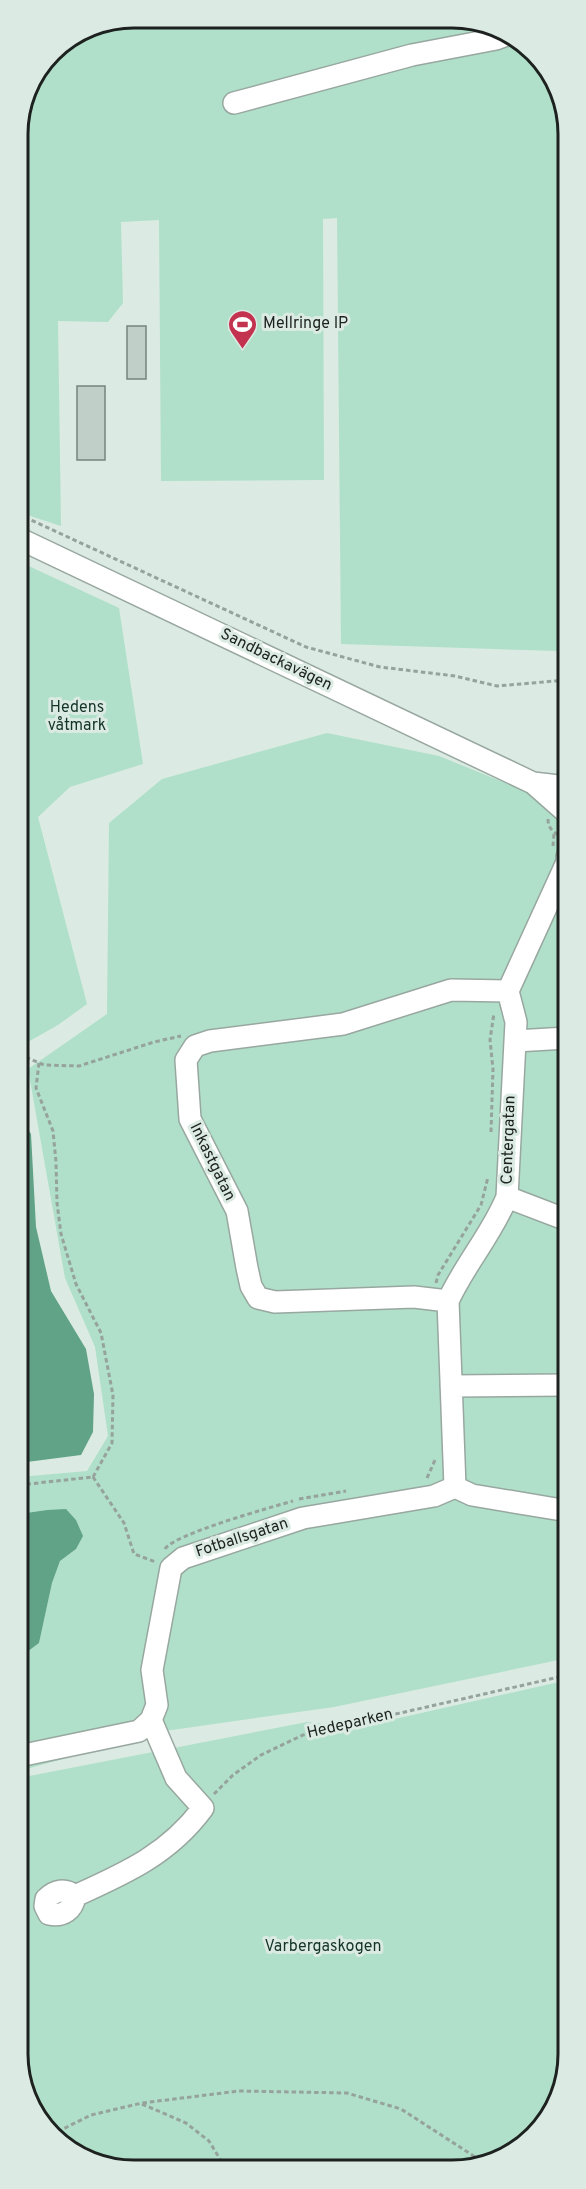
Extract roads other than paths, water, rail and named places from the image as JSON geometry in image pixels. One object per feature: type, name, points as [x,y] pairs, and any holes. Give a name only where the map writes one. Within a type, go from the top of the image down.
[{"type":"street","points":[[234,103],[412,55],[496,39]]},
{"type":"street","name":"Sandbackavägen","points":[[29,543],[533,783],[558,805]]},
{"type":"street","name":"Sandbackavägen","points":[[533,783],[558,786]]},
{"type":"street","points":[[501,991],[515,972],[558,882]]},
{"type":"street","name":"Inkastgatan","points":[[440,1300],[414,1297],[275,1302],[258,1298],[249,1277],[237,1211],[190,1119],[186,1060],[195,1046],[210,1041],[343,1024],[451,990],[501,991]]},
{"type":"street","name":"Centergatan","points":[[455,1487],[451,1386],[440,1300],[457,1281],[499,1217],[507,1197],[516,1022],[501,991]]},
{"type":"street","points":[[515,1041],[558,1039]]},
{"type":"street","points":[[507,1197],[557,1216]]},
{"type":"street","points":[[451,1386],[557,1385]]},
{"type":"street","points":[[455,1487],[472,1495],[557,1509]]},
{"type":"street","name":"Fotballsgatan","points":[[151,1720],[157,1705],[152,1670],[171,1568],[183,1558],[303,1518],[434,1496],[455,1487]]},
{"type":"street","points":[[28,1754],[139,1731],[151,1720],[176,1778],[203,1808],[187,1827],[143,1864],[75,1896]]},
{"type":"place","name":"Mellringe IP","points":[[242,350]]},
{"type":"park label","name":"Hedens våtmark","points":[[77,717]]},
{"type":"park label","name":"Varbergaskogen","points":[[323,1947]]}]
